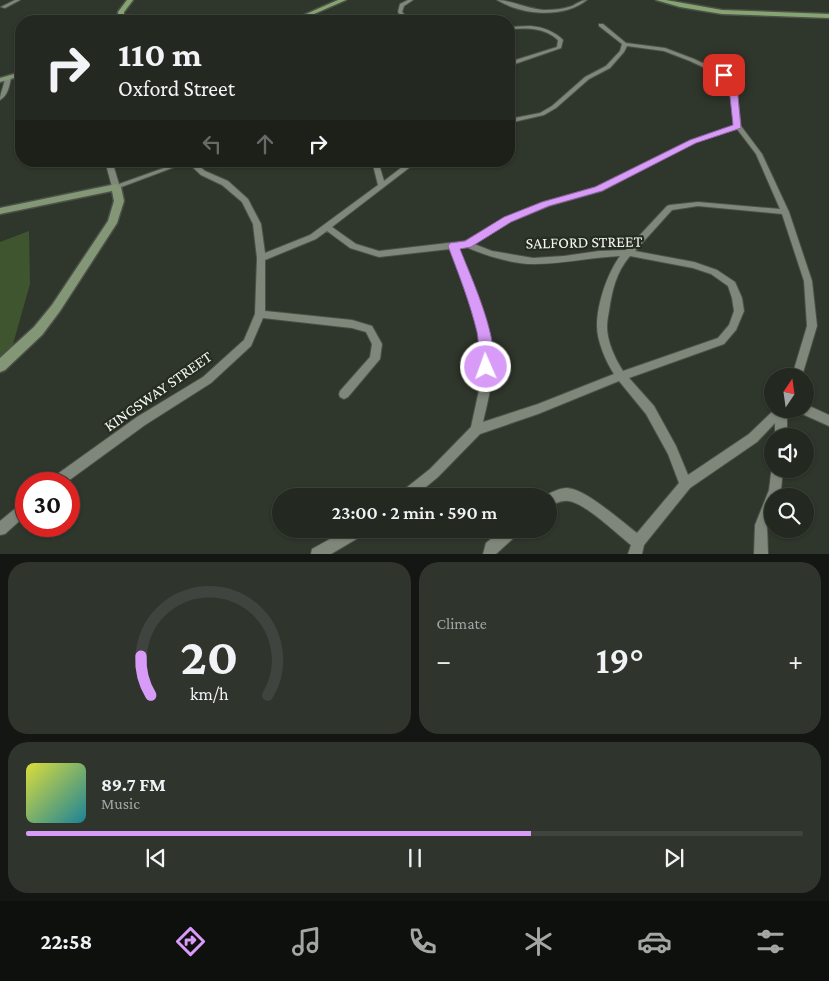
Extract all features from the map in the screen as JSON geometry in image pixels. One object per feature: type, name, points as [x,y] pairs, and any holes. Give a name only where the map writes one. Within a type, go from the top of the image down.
[{"type":"main road","points":[[121,15],[121,12],[130,0]]},
{"type":"main road","points":[[307,15],[343,0]]},
{"type":"main road","points":[[659,0],[681,6],[720,12],[829,16]]},
{"type":"street","points":[[3,7],[18,0]]},
{"type":"street","points":[[402,15],[400,12],[402,5],[411,0]]},
{"type":"street","points":[[499,0],[528,9],[560,11],[576,6],[585,0]]},
{"type":"street","points":[[601,24],[625,44],[664,50],[692,60],[724,75],[733,86],[738,126],[760,154],[785,212],[808,281],[812,326],[799,368]]},
{"type":"street","points":[[515,28],[539,28],[549,31],[561,40],[560,48],[515,62]]},
{"type":"street","points":[[515,120],[542,114],[554,107],[587,78],[608,67],[622,52],[625,44]]},
{"type":"street","points":[[0,80],[15,76]]},
{"type":"street","points":[[0,98],[6,90],[8,78]]},
{"type":"street","points":[[467,244],[507,220],[546,204],[599,189],[693,141],[738,126]]},
{"type":"street","points":[[0,366],[38,331],[56,308],[113,221],[119,201],[110,167]]},
{"type":"street","points":[[0,211],[116,187],[171,167]]},
{"type":"street","name":"KINGSWAY STREET","points":[[70,472],[141,422],[208,380],[248,343],[260,314],[261,258],[257,224],[245,201],[225,183],[203,173],[196,167]]},
{"type":"street","points":[[376,167],[381,185]]},
{"type":"street","points":[[261,258],[313,237],[406,167]]},
{"type":"street","points":[[686,484],[672,450],[650,410],[610,360],[602,327],[607,292],[612,278],[628,253],[670,208],[698,204],[785,212]]},
{"type":"street","name":"SALFORD STREET","points":[[327,227],[353,246],[379,254],[467,244],[492,254],[533,260],[628,253],[694,265],[714,272],[732,284],[740,311],[733,327],[721,340],[621,376],[538,410],[476,430]]},
{"type":"street","points":[[416,488],[434,473],[476,430],[486,381],[485,340],[477,308],[453,246]]},
{"type":"street","points":[[260,314],[352,324],[368,329],[377,344],[375,360],[344,394]]},
{"type":"street","points":[[814,414],[829,422]]},
{"type":"street","points":[[557,496],[572,495],[584,501],[637,548],[686,484],[753,438],[773,418]]},
{"type":"street","points":[[761,554],[761,524],[775,490],[776,478]]},
{"type":"street","points":[[0,529],[15,516]]},
{"type":"street","points":[[317,554],[345,538]]},
{"type":"street","points":[[489,554],[491,548],[503,538]]},
{"type":"green space","points":[[29,231],[30,284],[11,351],[0,358],[0,242]]},
{"type":"route","points":[[486,367],[485,340],[477,308],[453,246],[467,244],[507,220],[546,204],[599,189],[693,141],[738,126],[733,86],[724,75]]}]
